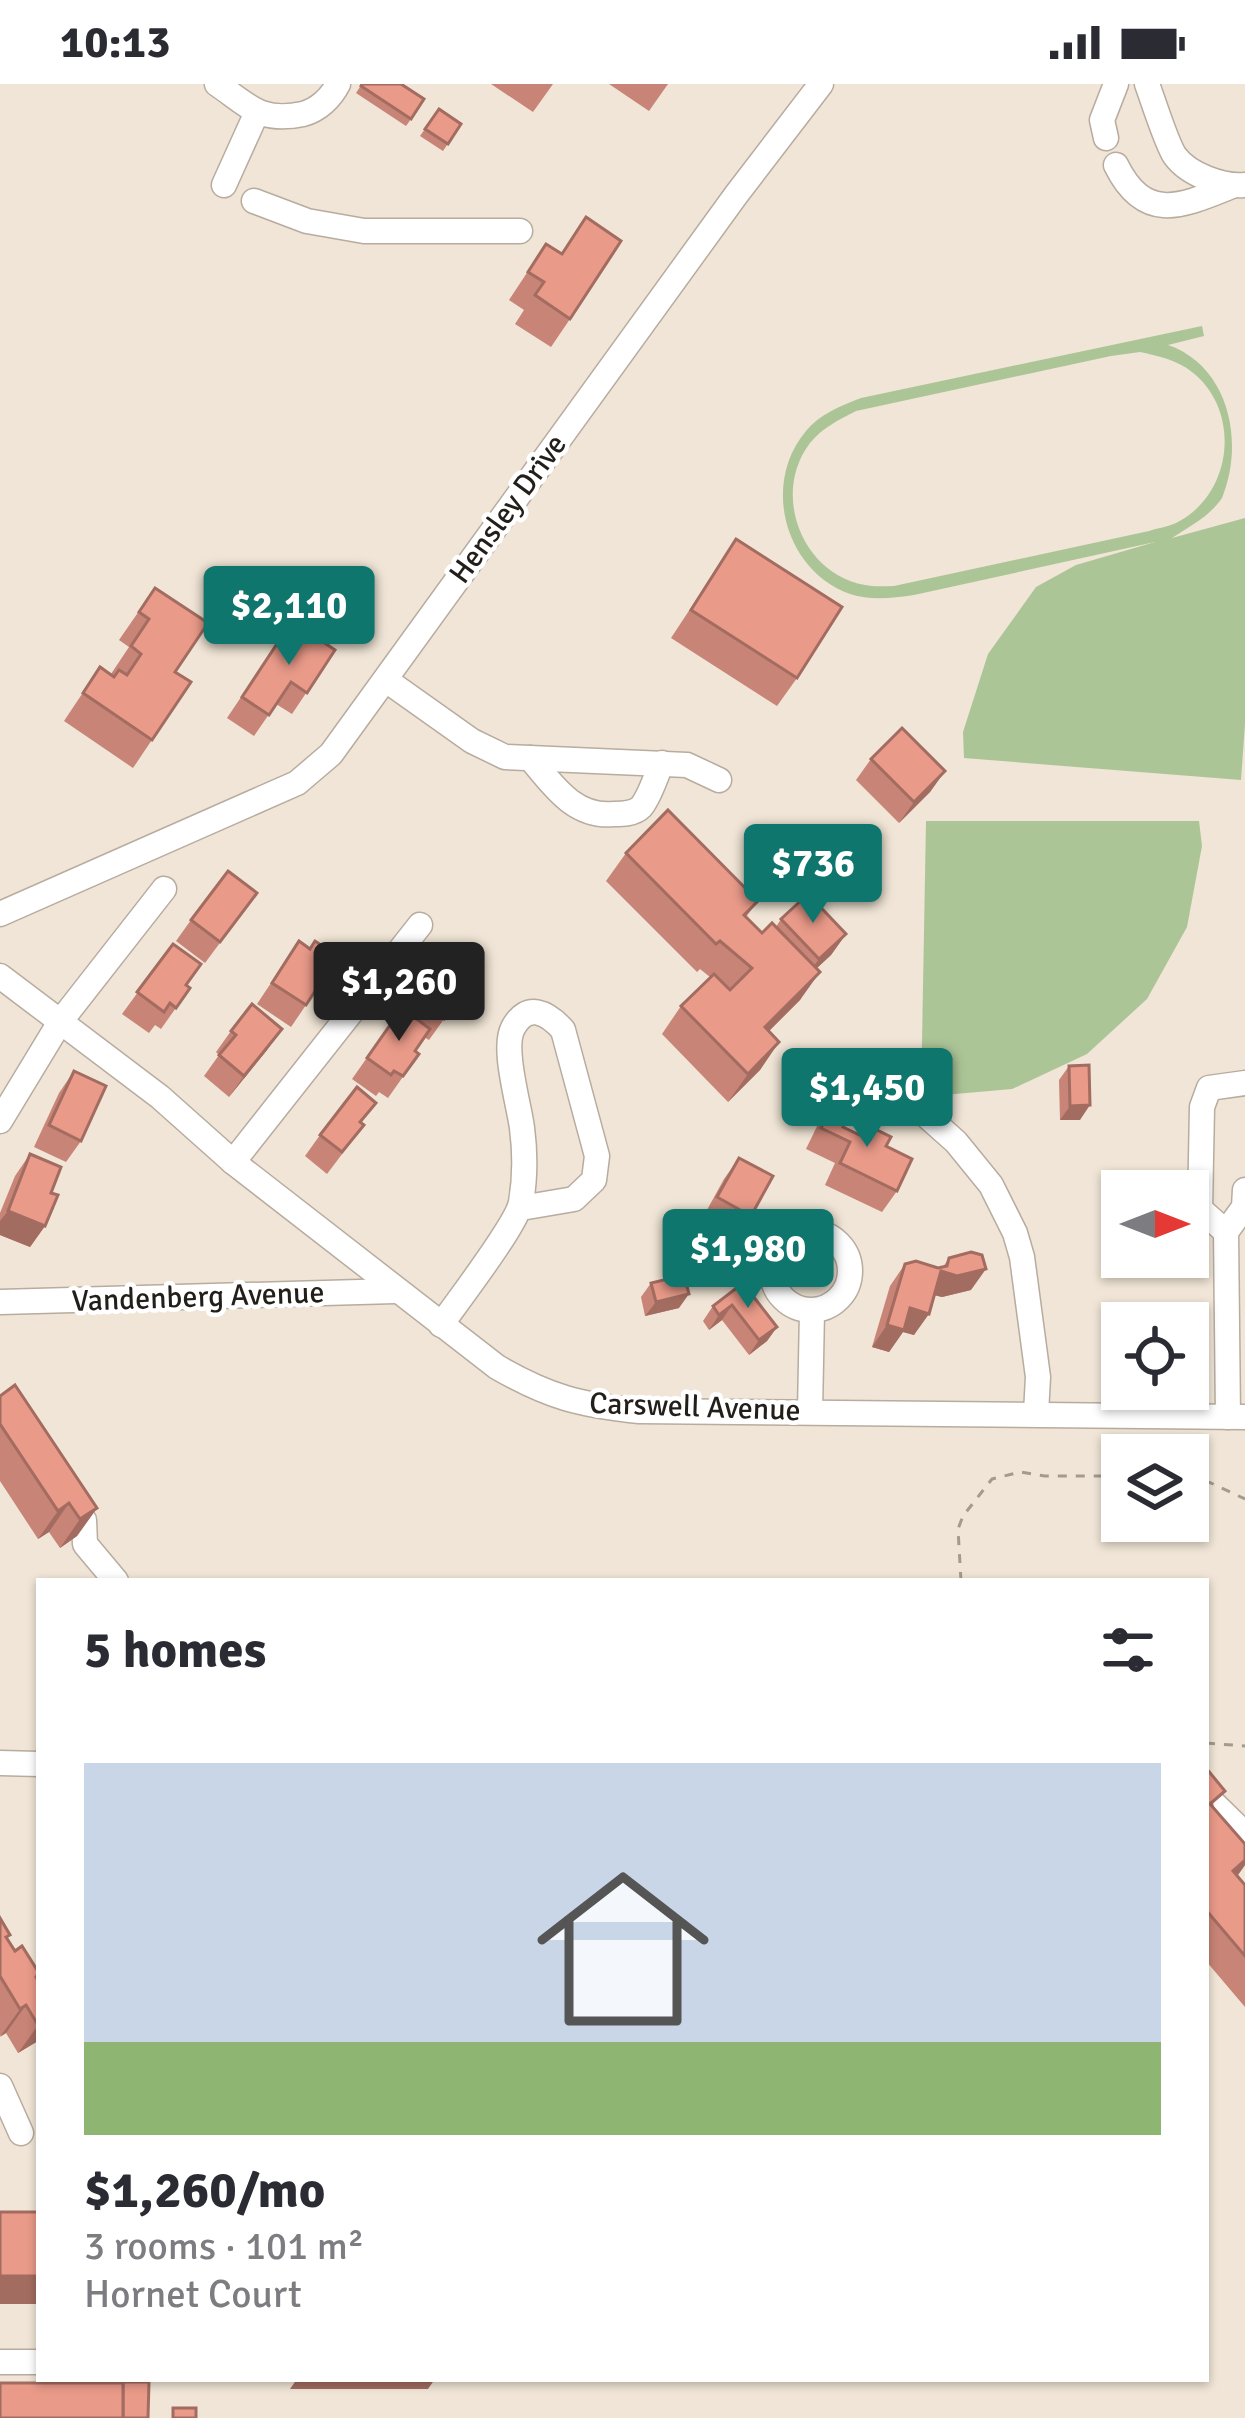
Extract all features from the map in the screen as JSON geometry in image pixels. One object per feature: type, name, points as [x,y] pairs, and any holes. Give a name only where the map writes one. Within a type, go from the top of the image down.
[{"type":"street","points":[[217,84],[257,112],[278,119],[312,112],[333,95],[338,84]]},
{"type":"street","name":"Hensley Drive","points":[[0,914],[297,783],[331,754],[821,84]]},
{"type":"street","points":[[1106,138],[1102,120],[1116,84]]},
{"type":"street","points":[[1147,84],[1175,156],[1198,174],[1238,186]]},
{"type":"street","points":[[224,184],[257,112]]},
{"type":"street","points":[[1116,165],[1126,186],[1145,200],[1173,207],[1238,186]]},
{"type":"street","points":[[254,201],[307,220],[364,231],[520,231]]},
{"type":"street","points":[[386,680],[472,741],[505,758],[687,765],[719,780]]},
{"type":"street","points":[[530,758],[561,796],[578,808],[604,815],[630,813],[642,806],[662,763]]},
{"type":"street","points":[[0,1120],[60,1022],[164,889]]},
{"type":"street","points":[[232,1162],[420,925]]},
{"type":"street","name":"Carswell Avenue","points":[[0,976],[160,1097],[232,1162],[395,1291],[497,1367],[565,1400],[639,1411],[1236,1417]]},
{"type":"street","points":[[441,1325],[520,1208],[523,1132],[508,1040],[514,1024],[541,1011],[563,1030],[597,1156],[594,1180],[574,1198],[520,1208]]},
{"type":"street","points":[[842,1076],[869,1081],[919,1109],[956,1142],[991,1185],[1022,1257],[1038,1377],[1036,1413]]},
{"type":"street","points":[[1226,1232],[1200,1209],[1202,1107],[1209,1088],[1245,1083]]},
{"type":"street","points":[[1236,1417],[1226,1232],[1244,1207],[1245,1190]]},
{"type":"street","name":"Vandenberg Avenue","points":[[0,1302],[395,1291]]},
{"type":"street","points":[[810,1412],[812,1311]]},
{"type":"street","points":[[56,1484],[84,1520],[86,1544],[114,1578]]},
{"type":"street","points":[[0,1763],[36,1764]]},
{"type":"street","points":[[1209,1799],[1245,1834]]},
{"type":"street","points":[[0,2086],[21,2133]]},
{"type":"street","points":[[0,2362],[36,2362]]},
{"type":"path","points":[[961,1578],[958,1529],[992,1479],[1020,1472],[1101,1476]]},
{"type":"path","points":[[1209,1482],[1245,1499]]},
{"type":"path","points":[[1209,1744],[1245,1746]]},
{"type":"green space","points":[[1202,326],[1204,336],[1168,345],[1189,355],[1218,388],[1231,431],[1229,476],[1217,505],[1172,538],[1245,518],[1241,780],[964,758],[963,732],[988,654],[1036,587],[1076,565],[1155,542],[914,595],[874,598],[850,594],[809,566],[787,524],[783,500],[792,452],[806,431],[824,415],[861,398]],"holes":[[[1140,352],[1174,361],[1192,372],[1219,408],[1224,430],[1224,452],[1210,493],[1176,523],[894,586],[868,586],[843,578],[810,549],[799,529],[793,485],[810,443],[837,421],[856,411]]]},
{"type":"green space","points":[[926,821],[1199,821],[1202,846],[1187,927],[1147,999],[1087,1054],[1012,1089],[921,1097]]},
{"type":"building","points":[[362,84],[401,84],[424,99],[411,119]]},
{"type":"building","points":[[439,109],[461,124],[448,144],[425,129]]},
{"type":"building","points":[[586,217],[621,241],[570,319],[535,295],[544,282],[528,272],[546,244],[562,254]]},
{"type":"building","points":[[736,539],[842,607],[797,678],[691,610]]},
{"type":"building","points":[[155,588],[208,623],[175,672],[191,682],[152,740],[83,693],[100,667],[114,677],[119,670],[127,675],[141,654],[131,646],[149,619],[139,612]]},
{"type":"building","points":[[292,621],[335,650],[307,693],[291,682],[269,715],[242,697]]},
{"type":"building","points":[[902,728],[945,771],[914,802],[871,759]]},
{"type":"building","points":[[668,810],[758,901],[744,915],[762,933],[772,923],[820,972],[765,1027],[779,1042],[748,1074],[681,1006],[714,974],[730,990],[752,968],[720,941],[716,944],[626,853]]},
{"type":"building","points":[[228,871],[257,893],[220,942],[191,920]]},
{"type":"building","points":[[808,894],[846,934],[819,959],[781,919]]},
{"type":"building","points":[[299,941],[310,949],[315,941],[338,956],[306,1005],[272,983]]},
{"type":"building","points":[[173,944],[201,964],[176,1008],[170,1003],[164,1012],[137,992]]},
{"type":"building","points":[[442,949],[474,967],[444,1019],[413,1001]]},
{"type":"building","points":[[252,1004],[282,1029],[244,1076],[219,1055]]},
{"type":"building","points":[[402,1008],[430,1029],[403,1076],[394,1071],[391,1075],[367,1058]]},
{"type":"building","points":[[1089,1065],[1090,1105],[1070,1106],[1069,1066]]},
{"type":"building","points":[[74,1071],[106,1086],[81,1141],[49,1125]]},
{"type":"building","points":[[357,1087],[376,1103],[342,1152],[320,1135]]},
{"type":"building","points":[[836,1097],[853,1105],[843,1127],[870,1140],[875,1129],[891,1137],[886,1146],[912,1159],[897,1191],[840,1163],[850,1142],[821,1128]]},
{"type":"building","points":[[30,1154],[61,1167],[51,1193],[58,1195],[45,1226],[8,1211]]},
{"type":"building","points":[[739,1158],[773,1176],[751,1216],[717,1197]]},
{"type":"building","points":[[971,1252],[982,1255],[986,1269],[957,1276],[941,1271],[929,1314],[910,1308],[904,1330],[887,1325],[905,1264],[916,1261],[938,1268],[947,1266],[949,1258]]},
{"type":"building","points":[[684,1275],[689,1294],[656,1302],[651,1283]]},
{"type":"building","points":[[743,1283],[777,1327],[759,1340],[732,1305],[719,1315],[713,1306]]},
{"type":"building","points":[[15,1385],[97,1508],[80,1519],[69,1503],[58,1511],[0,1424],[0,1396]]},
{"type":"building","points":[[1209,1772],[1225,1791],[1210,1804],[1245,1844],[1245,1860],[1233,1871],[1245,1885],[1245,1956],[1209,1914]]},
{"type":"building","points":[[0,1918],[15,1951],[22,1946],[36,1968],[36,2022],[26,2005],[20,2009],[0,1976]]},
{"type":"building","points":[[0,2212],[36,2212],[36,2276],[0,2276]]},
{"type":"building","points":[[121,2382],[149,2382],[148,2418],[123,2418]]},
{"type":"building","points":[[0,2383],[123,2383],[123,2418],[0,2418]]},
{"type":"building","points":[[173,2408],[196,2408],[196,2418],[173,2418]]}]
